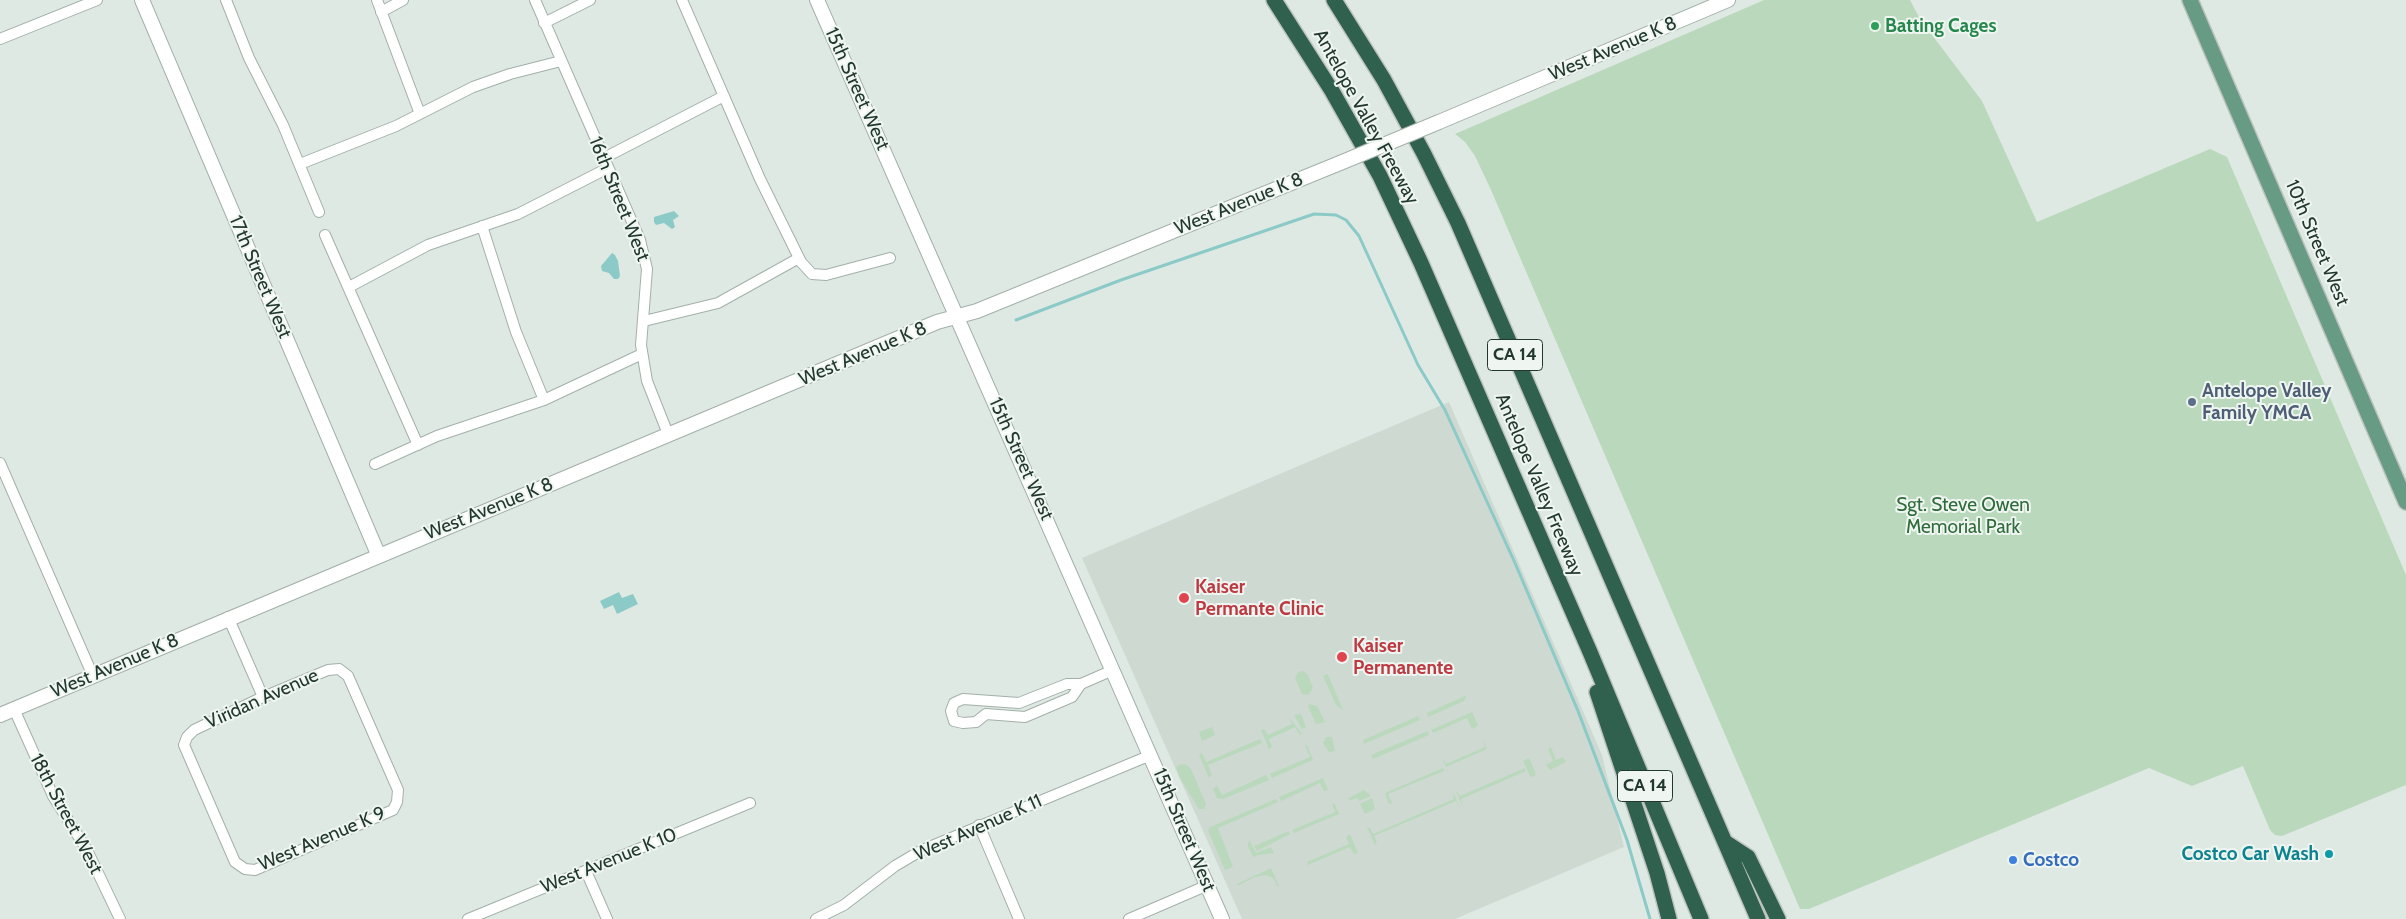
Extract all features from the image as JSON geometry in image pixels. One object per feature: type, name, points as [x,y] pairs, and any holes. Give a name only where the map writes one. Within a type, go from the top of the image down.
[{"type":"highway","name":"Antelope Valley Freeway","points":[[1274,0],[1332,91],[1380,176],[1421,262],[1590,652],[1701,919]]},
{"type":"highway","name":"Antelope Valley Freeway","points":[[1334,0],[1388,88],[1424,154],[1458,223],[1758,919]]},
{"type":"highway","points":[[1590,652],[1598,698],[1657,873],[1669,919]]},
{"type":"highway","points":[[1725,842],[1748,857],[1778,919]]},
{"type":"main road","name":"10th Street West","points":[[2190,0],[2406,502]]},
{"type":"street","points":[[0,39],[97,0]]},
{"type":"street","name":"17th Street West","points":[[142,0],[378,554]]},
{"type":"street","points":[[226,0],[249,58],[283,125],[319,212]]},
{"type":"street","points":[[377,0],[420,114]]},
{"type":"street","points":[[382,12],[403,0]]},
{"type":"street","name":"16th Street West","points":[[534,0],[640,240],[647,269],[641,345],[642,354],[647,381],[668,434]]},
{"type":"street","points":[[544,23],[590,0]]},
{"type":"street","points":[[682,0],[760,179],[799,258],[812,274],[826,275],[890,258]]},
{"type":"street","name":"15th Street West","points":[[817,0],[1152,755],[1222,919]]},
{"type":"street","name":"West Avenue K 8","points":[[0,715],[378,554],[937,322],[977,311],[1340,163],[1728,0]]},
{"type":"street","points":[[300,164],[396,126],[473,88],[510,74],[561,61]]},
{"type":"street","points":[[604,158],[724,96]]},
{"type":"street","points":[[349,287],[428,245],[518,214],[608,168]]},
{"type":"street","points":[[482,226],[516,332],[544,400]]},
{"type":"street","points":[[325,235],[418,445]]},
{"type":"street","points":[[644,321],[718,303],[799,258]]},
{"type":"street","points":[[375,464],[471,424],[544,400],[642,354]]},
{"type":"street","points":[[0,463],[93,676]]},
{"type":"street","points":[[228,617],[263,697]]},
{"type":"street","name":"Viridan Avenue","points":[[245,868],[235,862],[184,745],[187,737],[194,730],[263,697],[328,670],[339,669],[348,676],[398,790],[397,802]]},
{"type":"street","points":[[1081,684],[1072,697],[1025,717],[986,714],[976,722],[964,723],[952,716],[954,703],[963,699],[984,699],[1019,704],[1067,684],[1081,684],[1114,670]]},
{"type":"street","points":[[984,699],[986,714]]},
{"type":"street","name":"18th Street West","points":[[14,709],[53,796],[88,850],[120,919]]},
{"type":"street","name":"West Avenue K 11","points":[[816,919],[844,905],[895,866],[922,850],[1152,755]]},
{"type":"street","name":"West Avenue K 9","points":[[245,868],[255,870],[393,810],[397,802]]},
{"type":"street","name":"West Avenue K 10","points":[[469,919],[750,803]]},
{"type":"street","points":[[979,825],[1019,919]]},
{"type":"street","points":[[586,871],[607,919]]},
{"type":"street","points":[[1129,919],[1208,885]]},
{"type":"shaded area","name":"Kaiser Permanente","points":[[1449,402],[1602,755],[1624,847],[1455,919],[1242,919],[1082,558]]},
{"type":"green space","name":"Sgt. Steve Owen Memorial Park","points":[[1764,0],[1910,0],[1920,19],[1982,101],[2037,222],[2210,149],[2227,157],[2406,575],[2406,785],[2282,836],[2275,835],[2270,830],[2243,766],[2192,786],[2149,768],[1809,909],[1800,909],[1491,190],[1475,156],[1465,142],[1455,134]]},
{"type":"green space","points":[[1303,671],[1308,675],[1313,688],[1308,695],[1302,694],[1295,678],[1298,672]]},
{"type":"green space","points":[[1327,674],[1343,710],[1336,705],[1323,676]]},
{"type":"green space","points":[[1467,695],[1464,701],[1428,717],[1427,713]]},
{"type":"green space","points":[[1309,704],[1317,706],[1325,722],[1316,724],[1308,706]]},
{"type":"green space","points":[[1472,712],[1478,725],[1472,729],[1467,718],[1433,733],[1431,730]]},
{"type":"green space","points":[[1301,714],[1306,727],[1302,729],[1294,715]]},
{"type":"green space","points":[[1418,716],[1420,720],[1364,744],[1363,740]]},
{"type":"green space","points":[[1289,717],[1302,734],[1300,735],[1295,727],[1269,739],[1272,747],[1269,749],[1261,730],[1264,729],[1268,735],[1292,724]]},
{"type":"green space","points":[[1212,727],[1215,735],[1202,741],[1199,732]]},
{"type":"green space","points":[[1428,731],[1429,735],[1373,759],[1371,755]]},
{"type":"green space","points":[[1326,737],[1332,737],[1335,751],[1329,752],[1323,743]]},
{"type":"green space","points":[[1260,739],[1262,743],[1208,765],[1212,775],[1209,778],[1199,755],[1202,753],[1206,762]]},
{"type":"green space","points":[[1483,739],[1487,749],[1446,767],[1442,757],[1446,764],[1485,747]]},
{"type":"green space","points":[[1307,745],[1313,760],[1272,778],[1270,774],[1310,757],[1305,746]]},
{"type":"green space","points":[[1551,747],[1556,760],[1563,757],[1566,762],[1550,770],[1546,765],[1553,761],[1548,749]]},
{"type":"green space","points":[[1529,758],[1536,774],[1533,777],[1530,776],[1523,761]]},
{"type":"green space","points":[[1181,764],[1187,765],[1191,769],[1206,804],[1204,809],[1199,809],[1180,778],[1176,767]]},
{"type":"green space","points":[[1443,768],[1444,771],[1388,794],[1392,803],[1389,804],[1385,793]]},
{"type":"green space","points":[[1525,768],[1526,771],[1461,799],[1463,807],[1455,789],[1460,796]]},
{"type":"green space","points":[[1266,775],[1269,780],[1223,799],[1217,798],[1213,789],[1217,785],[1222,795]]},
{"type":"green space","points":[[1323,778],[1328,790],[1324,791],[1320,783],[1281,801],[1279,797]]},
{"type":"green space","points":[[1364,790],[1371,796],[1359,801],[1357,798],[1347,799]]},
{"type":"green space","points":[[1452,790],[1460,808],[1456,801],[1374,836],[1377,843],[1375,845],[1367,827],[1370,828],[1373,834],[1454,799]]},
{"type":"green space","points":[[1372,798],[1375,809],[1365,814],[1360,804]]},
{"type":"green space","points":[[1276,799],[1278,802],[1218,828],[1233,867],[1225,870],[1208,830],[1210,827]]},
{"type":"green space","points":[[1334,803],[1339,814],[1294,833],[1292,830],[1335,812],[1332,804]]},
{"type":"green space","points":[[1289,831],[1290,834],[1257,851],[1254,846]]},
{"type":"green space","points":[[1350,834],[1358,853],[1354,854],[1350,847],[1308,865],[1307,862],[1349,844],[1346,837]]},
{"type":"green space","points":[[1249,840],[1256,853],[1271,847],[1274,853],[1258,855],[1234,866],[1253,857],[1248,846]]},
{"type":"green space","points":[[1271,868],[1278,887],[1273,878],[1266,875],[1255,877],[1237,886],[1237,884]]},
{"type":"water","points":[[674,211],[679,216],[673,220],[675,227],[672,229],[664,223],[656,225],[654,222],[654,217]]},
{"type":"water","points":[[612,253],[618,261],[620,276],[618,279],[614,279],[609,273],[602,271],[601,266]]},
{"type":"water","points":[[619,592],[622,598],[633,594],[638,604],[617,614],[613,605],[604,609],[600,601]]},
{"type":"waterway","points":[[1016,320],[1121,280],[1314,214],[1336,215],[1346,220],[1359,236],[1418,365],[1445,410],[1515,563],[1578,711],[1627,840],[1650,919]]},
{"type":"place","name":"Batting Cages","points":[[1875,26]]},
{"type":"place","name":"Antelope Valley Family YMCA","points":[[2192,402]]},
{"type":"place","name":"Kaiser Permante Clinic","points":[[1184,598]]},
{"type":"place","name":"Kaiser Permanente","points":[[1342,657]]},
{"type":"place","name":"Costco Car Wash","points":[[2329,854]]},
{"type":"place","name":"Costco","points":[[2013,860]]}]
